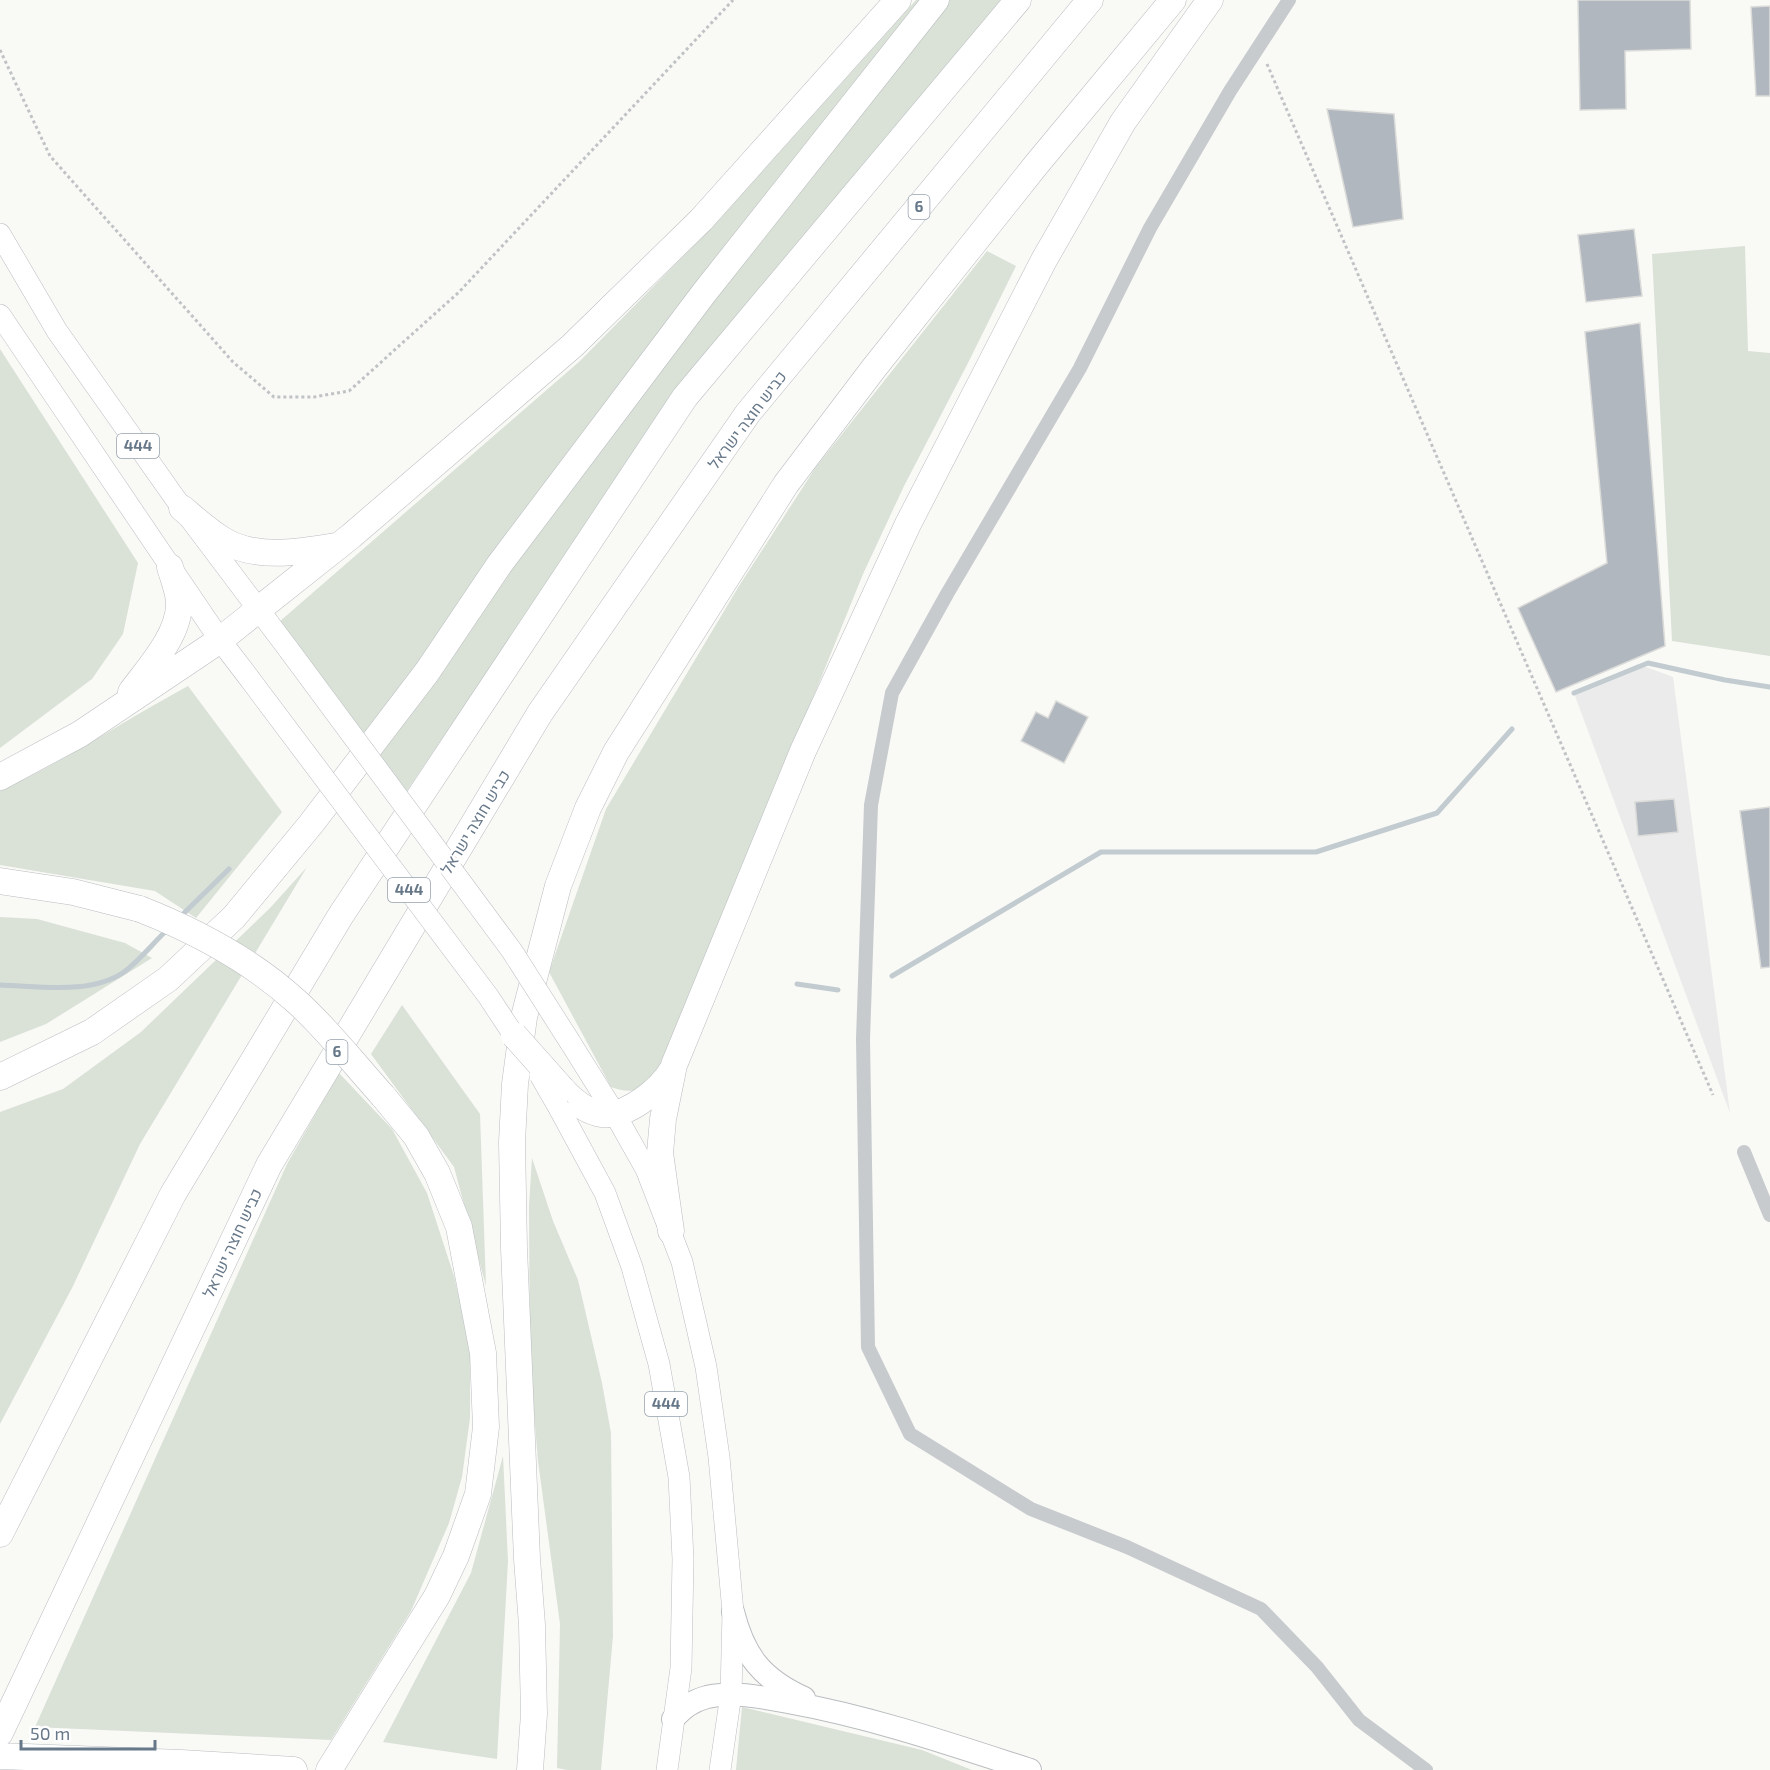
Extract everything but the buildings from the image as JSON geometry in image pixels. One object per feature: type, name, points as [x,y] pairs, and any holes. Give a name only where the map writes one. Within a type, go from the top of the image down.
[{"type":"highway","points":[[0,777],[80,734],[220,640],[339,546],[572,346],[685,236],[898,0]]},
{"type":"highway","points":[[0,1077],[92,1032],[168,979],[234,917],[311,824],[427,672],[500,565],[704,293],[936,0]]},
{"type":"highway","points":[[0,1534],[172,1194],[341,915],[684,397],[1018,0]]},
{"type":"highway","name":"כביש חוצה ישראל","points":[[0,1733],[269,1165],[540,713],[748,414],[1090,0]]},
{"type":"highway","points":[[530,1770],[534,1714],[532,1624],[514,1260],[512,1142],[515,1084],[524,1017],[558,886],[588,808],[616,752],[786,484],[874,368],[1035,165],[1173,0]]},
{"type":"highway","points":[[671,1231],[660,1154],[663,1119],[675,1065],[803,751],[908,524],[1044,260],[1122,122],[1210,0]]},
{"type":"highway","points":[[182,508],[224,540],[248,550],[298,553],[339,546]]},
{"type":"highway","points":[[121,706],[166,643],[176,624],[179,603],[170,567]]},
{"type":"highway","points":[[0,881],[73,892],[141,909],[185,927],[253,968],[296,1001],[383,1096],[421,1145],[437,1173],[459,1227],[483,1353],[486,1427],[478,1494],[456,1556],[437,1596],[329,1770]]},
{"type":"highway","points":[[514,1035],[561,1098],[571,1099],[590,1111],[603,1115],[615,1114],[642,1100],[665,1080],[675,1065]]},
{"type":"highway","points":[[733,1612],[742,1643],[758,1668],[776,1683],[827,1709]]},
{"type":"highway","points":[[674,1719],[685,1706],[706,1697],[731,1694],[772,1699],[827,1709],[1030,1770]]},
{"type":"highway","points":[[0,1756],[294,1770]]},
{"type":"main road","name":"444","points":[[0,234],[57,331],[182,508],[512,951],[615,1114],[646,1169],[682,1262],[706,1367],[719,1457],[733,1612],[731,1694],[720,1770]]},
{"type":"main road","name":"444","points":[[0,315],[220,640],[462,961],[514,1035]]},
{"type":"main road","name":"444","points":[[561,1098],[605,1193],[632,1268],[659,1364],[679,1477],[683,1559],[681,1668],[666,1770]]},
{"type":"street","points":[[1289,0],[1230,91],[1150,228],[1080,368],[947,594],[892,693],[871,805],[862,1040],[868,1347],[910,1434],[1031,1509],[1127,1547],[1261,1609],[1317,1667],[1359,1720],[1426,1770]]},
{"type":"street","points":[[1743,1152],[1770,1215]]},
{"type":"path","points":[[0,50],[51,156],[233,362],[274,397],[314,397],[349,391],[459,292],[733,0]]},
{"type":"path","points":[[1259,46],[1713,1095]]},
{"type":"shaded area","points":[[916,0],[1001,0],[683,380],[406,792],[279,622],[580,361],[720,219]]},
{"type":"shaded area","points":[[1745,246],[1748,351],[1770,353],[1770,656],[1672,641],[1652,254]]},
{"type":"shaded area","points":[[987,251],[1016,266],[904,486],[863,574],[666,1062],[643,1087],[637,1090],[611,1087],[549,972],[606,809],[739,586],[816,467]]},
{"type":"shaded area","points":[[0,349],[138,563],[123,634],[92,679],[0,748]]},
{"type":"shaded area","points":[[1638,664],[1673,677],[1730,1113],[1574,693]]},
{"type":"shaded area","points":[[188,686],[282,812],[196,918],[155,891],[0,865],[0,791],[48,767]]},
{"type":"shaded area","points":[[307,867],[140,1144],[72,1288],[0,1424],[0,1112],[63,1089],[141,1032],[270,908]]},
{"type":"shaded area","points":[[0,917],[37,919],[125,943],[152,958],[46,1024],[0,1042]]},
{"type":"shaded area","points":[[402,1005],[480,1114],[486,1286],[454,1167],[371,1054]]},
{"type":"shaded area","points":[[339,1073],[392,1129],[427,1193],[454,1276],[470,1346],[470,1418],[462,1477],[449,1523],[411,1611],[331,1740],[35,1727],[287,1164]]},
{"type":"shaded area","points":[[532,1158],[553,1221],[578,1280],[611,1433],[613,1636],[601,1770],[557,1768],[560,1624],[538,1461],[530,1364],[529,1206]]},
{"type":"shaded area","points":[[503,1456],[508,1561],[497,1759],[383,1742],[471,1573]]},
{"type":"shaded area","points":[[742,1707],[922,1750],[972,1770],[736,1770]]},
{"type":"waterway","points":[[1574,693],[1648,663],[1725,680],[1770,687]]},
{"type":"waterway","points":[[892,976],[1101,852],[1316,852],[1437,813],[1512,729]]},
{"type":"waterway","points":[[179,918],[229,869]]},
{"type":"waterway","points":[[0,985],[64,987],[96,984],[124,972],[168,929]]},
{"type":"waterway","points":[[797,984],[838,990]]}]
